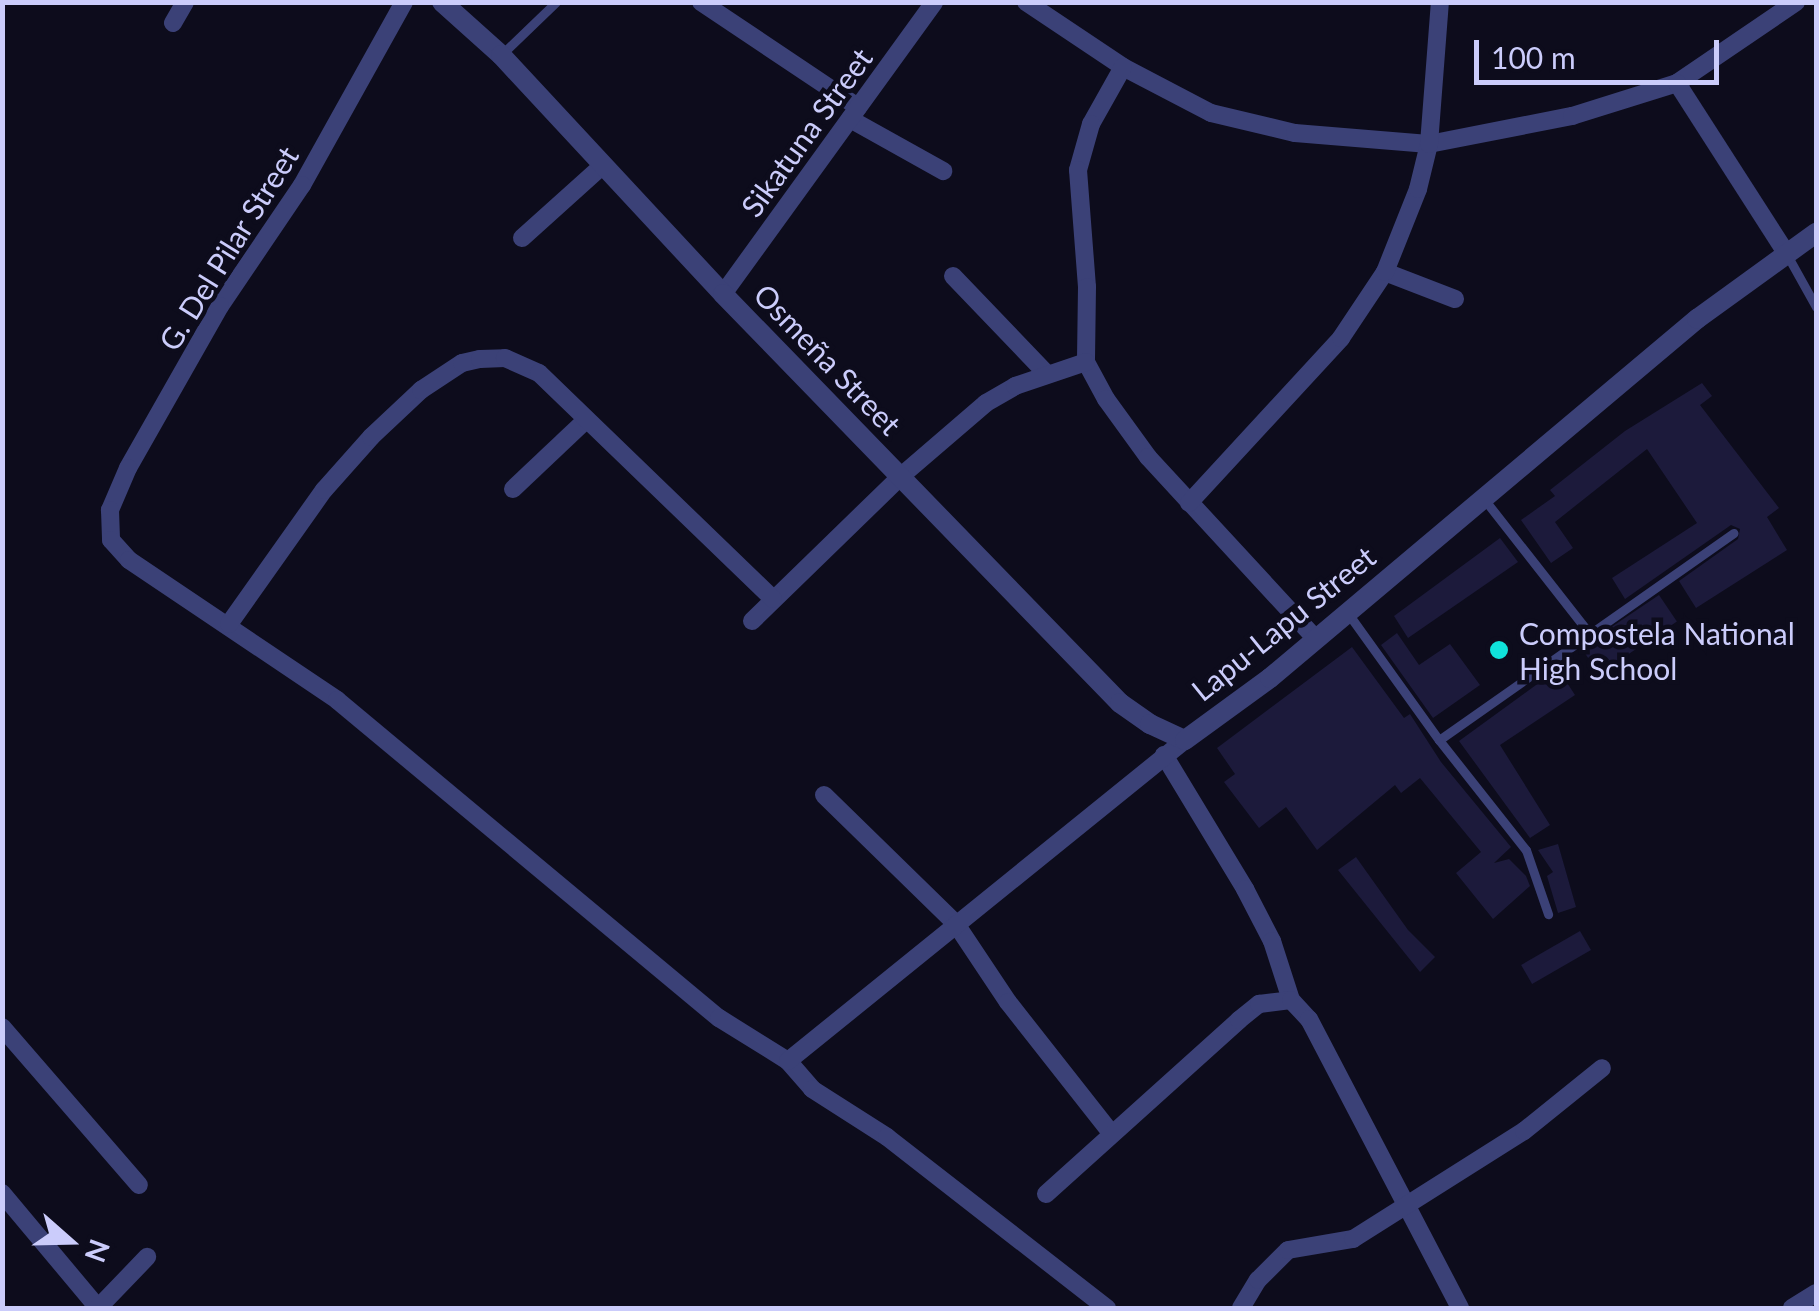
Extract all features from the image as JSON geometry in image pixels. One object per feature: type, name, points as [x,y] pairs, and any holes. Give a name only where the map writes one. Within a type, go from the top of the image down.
[{"type":"street","points":[[172,23],[185,2]]},
{"type":"street","name":"G. Del Pilar Street","points":[[229,624],[130,560],[111,540],[114,494],[220,306],[302,185],[404,2]]},
{"type":"street","name":"Osmeña Street","points":[[442,2],[501,54],[724,294],[1120,703],[1150,724],[1185,740]]},
{"type":"street","points":[[701,2],[854,113],[943,170]]},
{"type":"street","name":"Sikatuna Street","points":[[724,294],[934,2]]},
{"type":"street","points":[[1026,2],[1123,67],[1176,97],[1255,126],[1374,142],[1428,144],[1572,116],[1677,83],[1796,2]]},
{"type":"street","points":[[1189,503],[1341,338],[1386,272],[1404,232],[1428,144],[1440,2]]},
{"type":"street","points":[[1123,67],[1091,124],[1078,170],[1087,287],[1086,362],[1126,428],[1189,503],[1316,639]]},
{"type":"street","points":[[1677,83],[1786,253]]},
{"type":"street","points":[[522,238],[603,165]]},
{"type":"street","name":"Lapu-Lapu Street","points":[[788,1061],[1164,755],[1247,696],[1697,319],[1816,233]]},
{"type":"street","points":[[1386,272],[1454,299]]},
{"type":"street","points":[[953,276],[1046,374]]},
{"type":"street","points":[[773,599],[539,372],[505,358],[480,359],[444,373],[372,437],[324,490],[229,624],[337,700],[719,1018],[788,1061],[812,1089],[886,1138],[1107,1308]]},
{"type":"street","points":[[752,621],[900,477],[986,403],[1046,374],[1086,362]]},
{"type":"street","points":[[513,489],[586,420]]},
{"type":"street","points":[[1164,755],[1245,889],[1272,941],[1291,1000],[1309,1019],[1460,1308]]},
{"type":"street","points":[[824,794],[956,924],[1018,1015],[1112,1134]]},
{"type":"street","points":[[1046,1194],[1260,1004],[1291,1000]]},
{"type":"street","points":[[2,1026],[139,1185]]},
{"type":"street","points":[[1241,1308],[1258,1280],[1288,1250],[1353,1239],[1524,1131],[1602,1068]]},
{"type":"street","points":[[2,1193],[98,1308],[147,1257]]},
{"type":"street","points":[[1792,1308],[1816,1292]]},
{"type":"lane","points":[[501,54],[556,2]]},
{"type":"lane","points":[[1786,253],[1816,306]]},
{"type":"lane","points":[[1482,496],[1590,634]]},
{"type":"lane","points":[[1439,740],[1733,533]]},
{"type":"lane","points":[[1347,612],[1439,740],[1526,850],[1548,914]]},
{"type":"building","points":[[1702,383],[1712,396],[1700,405],[1779,508],[1767,517],[1787,550],[1696,608],[1679,581],[1738,539],[1740,529],[1731,525],[1625,599],[1612,578],[1697,523],[1647,449],[1555,522],[1573,548],[1551,563],[1521,520],[1555,496],[1550,490],[1625,431]]},
{"type":"building","points":[[1500,538],[1518,562],[1408,638],[1394,616]]},
{"type":"building","points":[[1659,595],[1677,622],[1599,674],[1581,648]]},
{"type":"building","points":[[1397,633],[1419,665],[1450,644],[1480,685],[1433,718],[1381,645]]},
{"type":"building","points":[[1352,647],[1404,718],[1410,714],[1441,762],[1511,847],[1494,863],[1509,859],[1530,886],[1493,919],[1456,873],[1481,852],[1420,778],[1401,793],[1395,785],[1317,850],[1286,807],[1259,828],[1224,782],[1235,774],[1217,748]]},
{"type":"building","points":[[1558,669],[1575,695],[1500,745],[1550,825],[1530,838],[1459,741]]},
{"type":"building","points":[[1558,844],[1576,907],[1558,913],[1547,876],[1553,872],[1538,850]]},
{"type":"building","points":[[1356,857],[1408,930],[1435,957],[1420,972],[1338,870]]},
{"type":"building","points":[[1580,931],[1591,950],[1532,984],[1521,965]]},
{"type":"place","name":"Compostela National High School","points":[[1499,650]]}]
